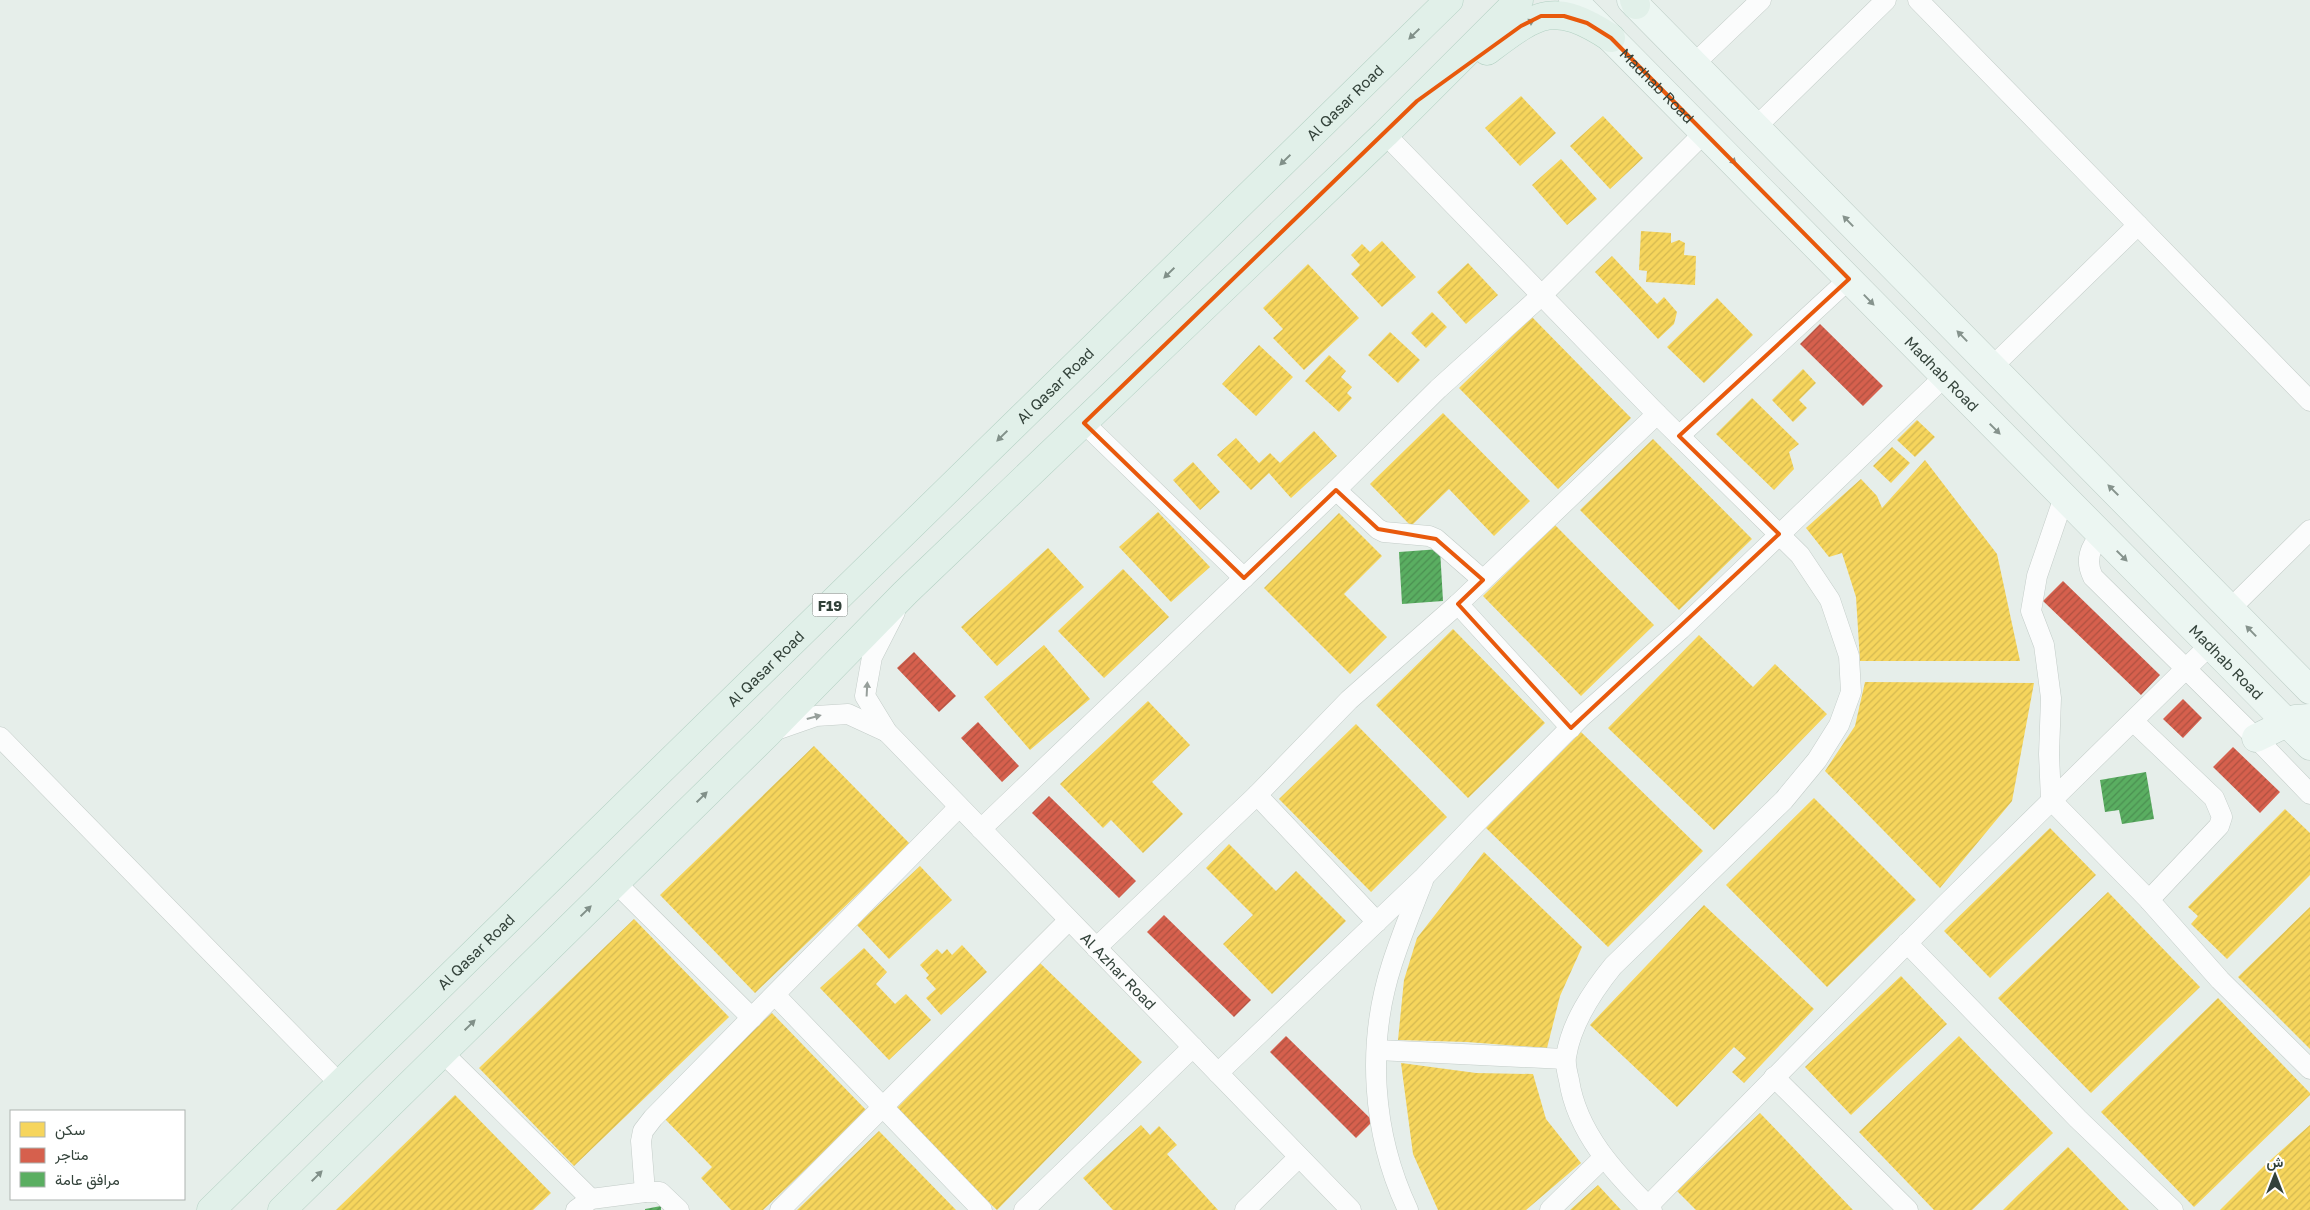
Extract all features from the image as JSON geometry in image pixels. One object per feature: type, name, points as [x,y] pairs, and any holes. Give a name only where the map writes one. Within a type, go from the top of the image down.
[{"type":"main road","name":"Al Qasar Road","points":[[211,1210],[1448,0]]},
{"type":"main road","points":[[282,1210],[768,733],[905,592],[1384,134],[1519,0]]},
{"type":"main road","name":"Madhab Road","points":[[1573,0],[2230,665],[2298,720],[2310,746]]},
{"type":"main road","points":[[1634,2],[2310,690]]},
{"type":"main road","points":[[1417,102],[1521,26],[1541,16],[1564,16],[1587,23],[1611,38]]},
{"type":"main road","points":[[2230,665],[2263,685],[2272,686],[2280,681],[2280,671],[2273,653]]},
{"type":"main road","points":[[2256,738],[2298,720]]},
{"type":"street","points":[[1694,64],[1761,0]]},
{"type":"street","points":[[1756,126],[1886,0]]},
{"type":"street","points":[[1918,0],[2310,401]]},
{"type":"street","points":[[981,829],[1336,490],[1438,389],[1542,295],[1704,133]]},
{"type":"street","points":[[1384,134],[1657,414],[1800,555],[1830,600],[1849,656],[1851,692],[1840,725],[1817,760],[1784,800],[1613,966],[1599,983],[1573,1028],[1565,1059],[1572,1098],[1603,1158],[1650,1208],[1774,1077],[1907,943],[2051,800],[2134,722],[2210,645]]},
{"type":"street","points":[[1992,367],[2138,224]]},
{"type":"street","points":[[1679,436],[1849,279]]},
{"type":"street","points":[[1218,1073],[1378,922],[1572,728],[1681,629],[1944,377]]},
{"type":"street","points":[[1096,948],[1257,795],[1349,700],[1458,604],[1657,414]]},
{"type":"street","points":[[1084,422],[1244,578]]},
{"type":"street","points":[[1336,490],[1378,529],[1384,532],[1436,538],[1483,580]]},
{"type":"street","points":[[2064,497],[2037,576],[2031,612],[2044,645],[2051,698],[2049,754],[2051,800],[2149,900],[2220,980],[2310,1069]]},
{"type":"street","points":[[2230,609],[2310,530]]},
{"type":"street","points":[[2102,535],[2089,552],[2089,565],[2093,577],[2310,794]]},
{"type":"street","name":"Al Azhar Road","points":[[905,592],[872,657],[866,685],[865,696],[887,732],[1351,1210]]},
{"type":"street","points":[[1458,604],[1572,728]]},
{"type":"street","name":"Al Azhar Road","points":[[768,733],[816,716],[831,714],[848,714],[887,732]]},
{"type":"street","points":[[2134,722],[2214,798],[2222,817],[2220,826],[2149,900]]},
{"type":"street","points":[[0,737],[340,1084]]},
{"type":"street","points":[[1257,795],[1378,922]]},
{"type":"street","points":[[645,1192],[640,1141],[653,1118],[959,807]]},
{"type":"street","points":[[1408,1210],[1396,1183],[1382,1131],[1377,1086],[1377,1050],[1380,1012],[1392,965],[1424,877]]},
{"type":"street","points":[[615,882],[752,1018]]},
{"type":"street","points":[[780,1210],[1069,920]]},
{"type":"street","points":[[1907,943],[2078,1119],[2173,1210]]},
{"type":"street","points":[[774,995],[982,1210]]},
{"type":"street","points":[[1024,1210],[1193,1047]]},
{"type":"street","points":[[1377,1050],[1565,1059]]},
{"type":"street","points":[[442,1052],[583,1204],[645,1192],[660,1192],[679,1210]]},
{"type":"street","points":[[1774,1077],[1908,1210]]},
{"type":"street","points":[[1245,1210],[1299,1157]]},
{"type":"street","points":[[1550,1210],[1603,1158]]},
{"type":"highlighted area","points":[[1541,16],[1564,16],[1587,23],[1611,38],[1849,279],[1679,436],[1779,534],[1571,728],[1458,604],[1483,580],[1436,539],[1378,529],[1336,490],[1244,578],[1084,423],[1417,101],[1521,26]]},
{"type":"building: سكن","points":[[1521,96],[1556,133],[1520,166],[1485,128]]},
{"type":"building: سكن","points":[[1603,116],[1643,158],[1610,189],[1570,146]]},
{"type":"building: سكن","points":[[1561,159],[1597,199],[1567,225],[1532,185]]},
{"type":"building: سكن","points":[[1641,231],[1671,233],[1671,243],[1679,240],[1685,243],[1684,255],[1696,256],[1695,285],[1646,282],[1647,271],[1639,270]]},
{"type":"building: سكن","points":[[1382,241],[1416,277],[1382,307],[1351,274],[1360,265],[1351,255],[1362,244],[1370,252]]},
{"type":"building: سكن","points":[[1612,256],[1657,304],[1664,297],[1677,312],[1674,324],[1658,339],[1595,272]]},
{"type":"building: سكن","points":[[1468,263],[1498,295],[1466,324],[1437,292]]},
{"type":"building: سكن","points":[[1308,264],[1359,318],[1304,370],[1273,338],[1283,329],[1263,308]]},
{"type":"building: سكن","points":[[1717,298],[1753,335],[1704,383],[1667,347]]},
{"type":"building: سكن","points":[[1432,312],[1447,327],[1426,348],[1411,333]]},
{"type":"building: سكن","points":[[1532,317],[1631,418],[1558,489],[1459,388]]},
{"type":"building: سكن","points":[[1390,332],[1420,360],[1398,383],[1368,355]]},
{"type":"building: سكن","points":[[1259,345],[1293,377],[1256,416],[1222,384]]},
{"type":"building: سكن","points":[[1329,355],[1346,371],[1341,377],[1352,387],[1347,393],[1352,398],[1339,412],[1305,381]]},
{"type":"building: سكن","points":[[1803,369],[1816,383],[1799,400],[1807,408],[1793,422],[1772,400]]},
{"type":"building: سكن","points":[[1752,398],[1799,444],[1789,452],[1794,469],[1774,490],[1716,434]]},
{"type":"building: سكن","points":[[1443,413],[1530,501],[1494,536],[1449,489],[1411,526],[1370,484]]},
{"type":"building: سكن","points":[[1917,420],[1935,437],[1915,457],[1897,440]]},
{"type":"building: سكن","points":[[1314,431],[1337,456],[1291,498],[1269,473],[1251,490],[1217,455],[1236,438],[1259,463],[1270,453],[1280,463]]},
{"type":"building: سكن","points":[[1653,439],[1752,539],[1679,610],[1580,510]]},
{"type":"building: سكن","points":[[1892,447],[1910,463],[1891,483],[1873,466]]},
{"type":"building: سكن","points":[[1925,460],[1997,554],[2020,661],[1860,661],[1856,597],[1842,553],[1829,557],[1806,528],[1861,479],[1877,496],[1882,508]]},
{"type":"building: سكن","points":[[1193,462],[1220,492],[1200,510],[1173,480]]},
{"type":"building: سكن","points":[[1158,512],[1210,567],[1171,602],[1119,547]]},
{"type":"building: سكن","points":[[1339,513],[1382,556],[1344,594],[1387,637],[1350,674],[1264,588]]},
{"type":"building: سكن","points":[[1555,525],[1654,625],[1581,696],[1483,596]]},
{"type":"building: سكن","points":[[1048,548],[1084,587],[997,666],[961,627]]},
{"type":"building: سكن","points":[[1123,569],[1169,617],[1104,678],[1058,631]]},
{"type":"building: سكن","points":[[1453,629],[1545,723],[1468,798],[1376,705]]},
{"type":"building: سكن","points":[[1699,635],[1753,687],[1775,664],[1827,714],[1714,830],[1608,728]]},
{"type":"building: سكن","points":[[1044,645],[1090,699],[1030,750],[984,697]]},
{"type":"building: سكن","points":[[1865,682],[2034,683],[2012,801],[1940,888],[1825,771],[1855,726]]},
{"type":"building: سكن","points":[[1148,701],[1190,745],[1152,782],[1183,814],[1143,853],[1111,820],[1103,828],[1060,784]]},
{"type":"building: سكن","points":[[1356,724],[1447,817],[1371,892],[1279,799]]},
{"type":"building: سكن","points":[[1581,732],[1703,851],[1608,947],[1486,828]]},
{"type":"building: سكن","points":[[814,746],[910,844],[755,993],[660,895]]},
{"type":"building: سكن","points":[[1814,798],[1916,900],[1827,987],[1726,885]]},
{"type":"building: سكن","points":[[2285,809],[2310,833],[2310,875],[2227,959],[2191,924],[2198,916],[2188,907]]},
{"type":"building: سكن","points":[[2050,828],[2096,875],[1990,978],[1944,931]]},
{"type":"building: سكن","points":[[1229,844],[1276,891],[1296,871],[1346,921],[1272,994],[1223,944],[1253,915],[1206,868]]},
{"type":"building: سكن","points":[[1484,852],[1582,947],[1560,996],[1547,1048],[1467,1042],[1398,1040],[1404,980],[1417,938]]},
{"type":"building: سكن","points":[[920,866],[952,900],[889,959],[857,925]]},
{"type":"building: سكن","points":[[2108,892],[2200,987],[2091,1093],[1998,998]]},
{"type":"building: سكن","points":[[1704,905],[1814,1009],[1744,1083],[1732,1072],[1746,1058],[1734,1047],[1677,1107],[1590,1025]]},
{"type":"building: سكن","points":[[2310,907],[2310,1049],[2238,977]]},
{"type":"building: سكن","points":[[634,919],[729,1017],[574,1166],[479,1068]]},
{"type":"building: سكن","points":[[962,945],[987,972],[941,1015],[926,998],[936,989],[926,978],[929,975],[920,965],[937,949],[942,954],[947,949],[952,955]]},
{"type":"building: سكن","points":[[864,948],[887,972],[876,984],[895,1004],[906,994],[931,1020],[889,1060],[820,988]]},
{"type":"building: سكن","points":[[1040,963],[1142,1062],[997,1210],[894,1111]]},
{"type":"building: سكن","points":[[1901,976],[1947,1024],[1851,1115],[1805,1067]]},
{"type":"building: سكن","points":[[2218,998],[2310,1095],[2194,1207],[2101,1112]]},
{"type":"building: سكن","points":[[772,1013],[867,1111],[763,1210],[731,1210],[701,1178],[712,1167],[663,1117]]},
{"type":"building: سكن","points":[[1959,1036],[2053,1133],[1972,1210],[1934,1210],[1859,1132]]},
{"type":"building: سكن","points":[[1401,1063],[1476,1073],[1533,1074],[1546,1119],[1581,1163],[1526,1210],[1438,1210],[1413,1154]]},
{"type":"building: سكن","points":[[455,1095],[551,1193],[533,1210],[336,1210]]},
{"type":"building: سكن","points":[[1760,1113],[1853,1210],[1696,1210],[1677,1191]]},
{"type":"building: سكن","points":[[1141,1125],[1150,1135],[1159,1126],[1177,1145],[1167,1154],[1218,1210],[1113,1210],[1083,1178]]},
{"type":"building: سكن","points":[[2310,1125],[2310,1210],[2220,1210],[2265,1165]]},
{"type":"building: سكن","points":[[879,1131],[956,1210],[797,1210]]},
{"type":"building: سكن","points":[[2068,1147],[2129,1210],[2003,1210],[2019,1194]]},
{"type":"building: سكن","points":[[1598,1185],[1621,1210],[1570,1210]]},
{"type":"building: متاجر","points":[[1820,324],[1883,386],[1863,406],[1800,344]]},
{"type":"building: متاجر","points":[[2063,581],[2160,675],[2141,695],[2043,601]]},
{"type":"building: متاجر","points":[[914,652],[956,696],[939,712],[897,668]]},
{"type":"building: متاجر","points":[[2183,699],[2202,718],[2183,738],[2163,719]]},
{"type":"building: متاجر","points":[[978,722],[1019,766],[1002,782],[961,738]]},
{"type":"building: متاجر","points":[[2233,747],[2280,792],[2260,813],[2213,767]]},
{"type":"building: متاجر","points":[[1049,796],[1136,881],[1119,898],[1032,813]]},
{"type":"building: متاجر","points":[[1164,915],[1251,1000],[1234,1017],[1147,932]]},
{"type":"building: متاجر","points":[[1286,1036],[1373,1121],[1356,1138],[1270,1052]]},
{"type":"building: مرافق عامة","points":[[1440,549],[1443,601],[1402,604],[1399,552]]},
{"type":"building: مرافق عامة","points":[[2146,772],[2154,819],[2122,824],[2119,810],[2105,812],[2100,780]]},
{"type":"building: مرافق عامة","points":[[661,1206],[661,1210],[645,1210],[645,1209]]}]
